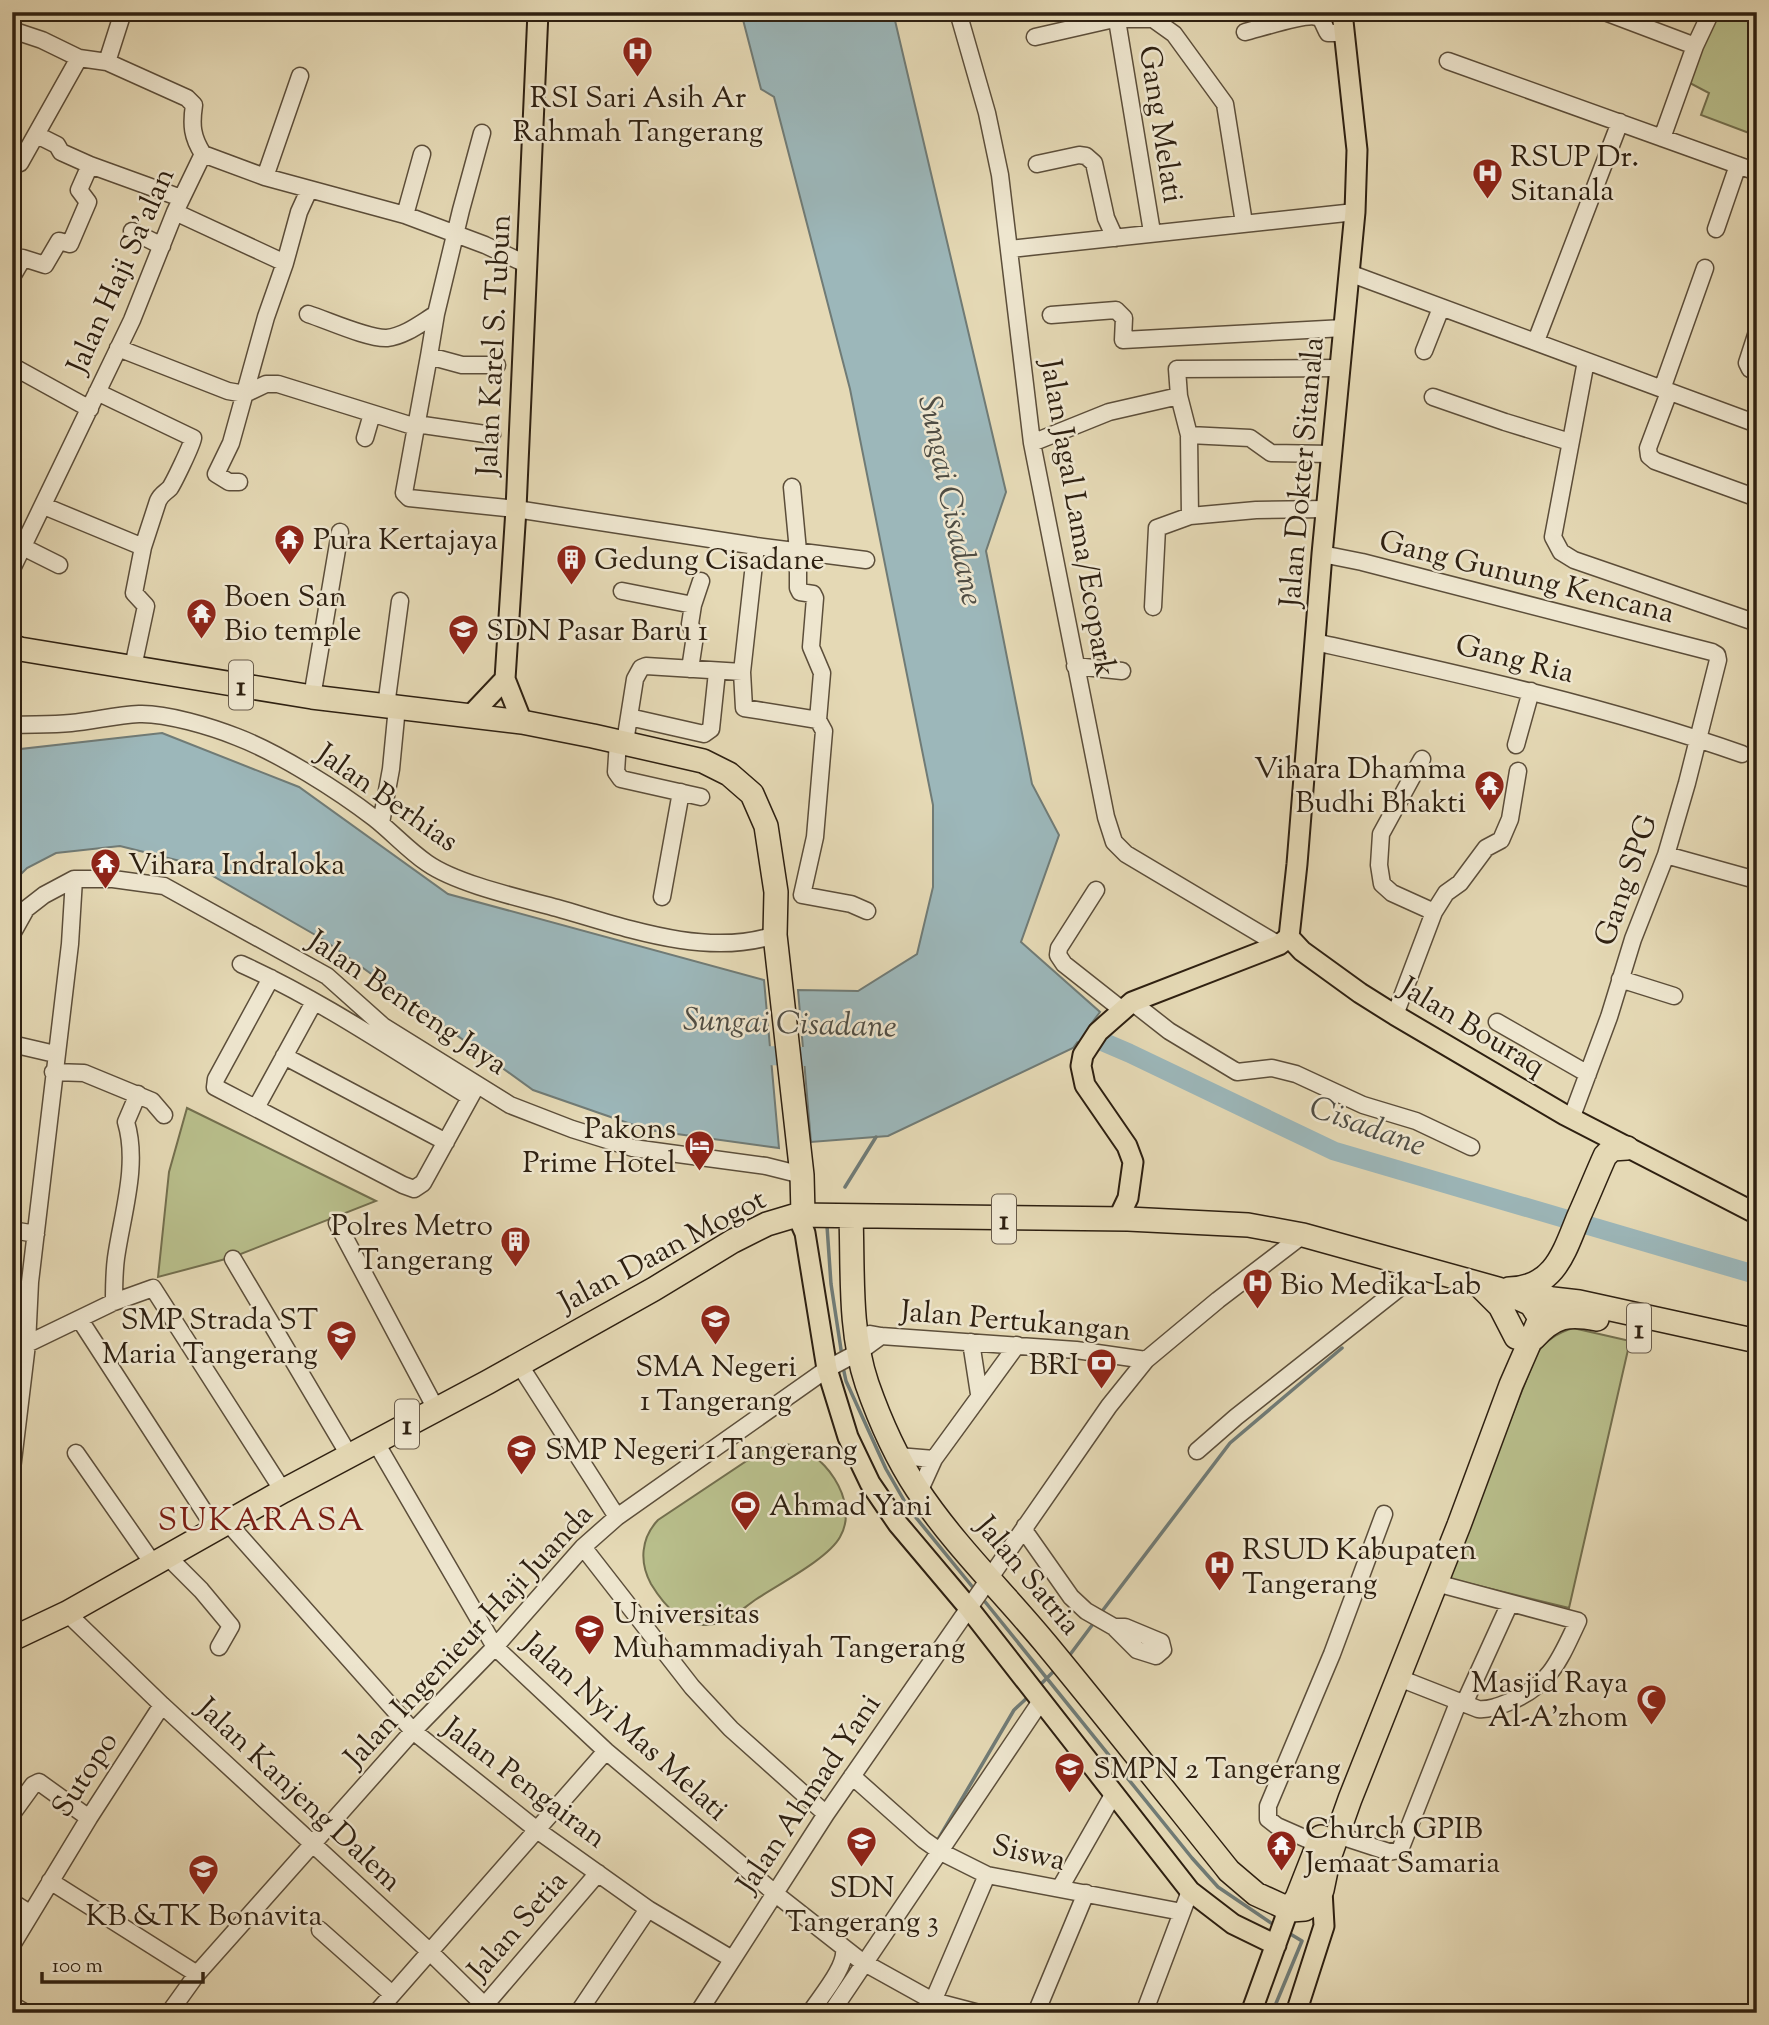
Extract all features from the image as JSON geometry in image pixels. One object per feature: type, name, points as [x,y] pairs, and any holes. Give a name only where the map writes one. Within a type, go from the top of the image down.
[{"type":"highway","name":"1","points":[[12,646],[312,697],[522,722],[703,761],[729,774],[752,794],[766,826],[776,892],[776,946],[802,1175],[801,1209]]},
{"type":"highway","points":[[1579,1302],[1563,1285],[1560,1274],[1562,1258],[1608,1151],[1631,1150]]},
{"type":"highway","points":[[801,1209],[831,1205],[872,1210],[890,1217]]},
{"type":"highway","name":"Jalan Daan Mogot","points":[[12,1639],[67,1614],[282,1491],[654,1289],[733,1241],[801,1209],[851,1216],[1118,1219],[1248,1225],[1303,1235],[1426,1267],[1499,1289],[1540,1307],[1579,1302],[1757,1341]]},
{"type":"highway","name":"Jalan Satria","points":[[851,1216],[857,1345],[867,1383],[898,1456],[919,1492],[988,1580],[1061,1662],[1229,1871],[1256,1894],[1286,1914]]},
{"type":"highway","points":[[1499,1289],[1530,1286],[1541,1280],[1562,1258]]},
{"type":"highway","points":[[1474,1282],[1500,1306],[1523,1340]]},
{"type":"highway","points":[[1286,1914],[1311,1905],[1322,1890],[1328,1840],[1442,1533],[1523,1340],[1540,1307]]},
{"type":"highway","name":"1","points":[[1523,1340],[1556,1320],[1574,1315],[1757,1352]]},
{"type":"highway","points":[[1286,1914],[1297,1899],[1328,1840],[1399,1678],[1506,1396],[1523,1340]]},
{"type":"main road","name":"Jalan Karel S. Tubun","points":[[522,722],[505,680],[516,509],[538,12]]},
{"type":"main road","name":"Jalan Dokter Sitanala","points":[[1290,944],[1322,554],[1345,328],[1356,276],[1357,150],[1342,12]]},
{"type":"main road","points":[[471,715],[505,680]]},
{"type":"main road","points":[[1118,1219],[1128,1198],[1133,1162],[1127,1146],[1085,1085],[1081,1066],[1083,1055],[1098,1032],[1123,1009],[1290,944]]},
{"type":"main road","name":"Jalan Bouraq","points":[[1290,944],[1395,1015],[1571,1119],[1757,1214]]},
{"type":"main road","points":[[801,1209],[829,1368],[848,1437],[870,1483],[898,1524],[969,1606],[1190,1891],[1233,1924],[1277,1942]]},
{"type":"main road","points":[[1296,2013],[1324,1926],[1322,1890]]},
{"type":"main road","points":[[1251,2013],[1286,1914]]},
{"type":"street","points":[[107,62],[123,12]]},
{"type":"street","name":"Jalan Jagal Lama/Ecopark","points":[[958,12],[987,113],[1000,175],[1032,443],[1106,817],[1114,842],[1126,854],[1290,944]]},
{"type":"street","points":[[1605,12],[1695,46]]},
{"type":"street","points":[[1662,138],[1695,46],[1711,12]]},
{"type":"street","points":[[1245,32],[1294,19],[1315,17],[1322,21],[1326,32],[1345,33]]},
{"type":"street","name":"Gang Melati","points":[[1035,37],[1092,18],[1117,20],[1152,233]]},
{"type":"street","points":[[1117,20],[1153,19],[1174,34],[1225,104],[1244,223]]},
{"type":"street","points":[[12,30],[42,40],[79,58],[107,62],[192,102],[192,130],[203,154]]},
{"type":"street","points":[[20,163],[79,58]]},
{"type":"street","points":[[1448,61],[1757,172]]},
{"type":"street","points":[[265,177],[300,76]]},
{"type":"street","points":[[1536,341],[1620,122]]},
{"type":"street","points":[[482,133],[436,314],[405,496],[516,509],[866,560]]},
{"type":"street","points":[[37,135],[57,145],[61,152],[178,205],[285,262]]},
{"type":"street","name":"Jalan Haji Sa'alan","points":[[12,569],[132,320],[178,205],[203,154],[265,177],[405,215],[485,244],[528,265]]},
{"type":"street","points":[[405,215],[422,154]]},
{"type":"street","points":[[1037,164],[1079,155],[1086,156],[1094,163],[1106,218],[1115,238]]},
{"type":"street","points":[[12,277],[23,258],[45,265],[59,241],[70,244],[88,202],[79,190],[90,165]]},
{"type":"street","points":[[1716,229],[1738,166]]},
{"type":"street","points":[[239,482],[229,482],[216,474],[231,443],[266,317],[299,212],[309,190]]},
{"type":"street","points":[[1010,248],[1355,212]]},
{"type":"street","points":[[132,231],[162,246]]},
{"type":"street","points":[[1705,268],[1648,448],[1649,456],[1655,461],[1757,498]]},
{"type":"street","points":[[1356,276],[1757,424]]},
{"type":"street","points":[[1424,351],[1441,308]]},
{"type":"street","points":[[1051,315],[1116,310],[1124,318],[1124,340],[1345,328]]},
{"type":"street","points":[[308,314],[387,338],[407,332],[436,314]]},
{"type":"street","points":[[1757,332],[1746,363],[1750,369],[1757,372]]},
{"type":"street","points":[[118,348],[229,391],[245,394],[266,384],[278,384],[416,426],[492,435]]},
{"type":"street","points":[[429,356],[462,365],[497,365]]},
{"type":"street","points":[[1586,361],[1553,537],[1561,552],[1574,560],[1757,623]]},
{"type":"street","points":[[12,366],[90,409]]},
{"type":"street","points":[[1190,516],[1189,435],[1179,396],[1178,369],[1341,368]]},
{"type":"street","points":[[97,392],[193,438],[188,455],[170,487],[158,501],[143,547],[134,593],[146,606],[133,667]]},
{"type":"street","points":[[1032,443],[1110,412],[1179,396]]},
{"type":"street","points":[[1433,397],[1570,442]]},
{"type":"street","points":[[365,438],[372,414]]},
{"type":"street","points":[[1189,435],[1250,438],[1271,453],[1332,454]]},
{"type":"street","points":[[792,487],[798,551],[798,588],[800,592],[813,594],[815,598],[811,647],[822,673],[818,720],[824,731],[816,825],[802,895],[851,904],[867,911]]},
{"type":"street","points":[[44,506],[143,547]]},
{"type":"street","points":[[1153,607],[1157,528],[1190,516],[1256,510],[1327,509]]},
{"type":"street","points":[[312,697],[340,532]]},
{"type":"street","points":[[756,546],[742,672],[744,708],[818,720]]},
{"type":"street","points":[[23,547],[59,565]]},
{"type":"street","name":"Gang Gunung Kencana","points":[[1322,554],[1362,562],[1717,655]]},
{"type":"street","points":[[691,668],[695,636],[690,624],[701,581]]},
{"type":"street","points":[[622,591],[693,605]]},
{"type":"street","points":[[381,823],[391,769],[392,706],[400,601]]},
{"type":"street","name":"Gang Ria","points":[[1315,642],[1531,691],[1698,738],[1742,754]]},
{"type":"street","name":"Gang SPG","points":[[1571,1119],[1633,939],[1666,855],[1718,660],[1717,655]]},
{"type":"street","points":[[701,797],[621,779],[616,772],[635,679],[641,668],[646,666],[742,672]]},
{"type":"street","points":[[1075,666],[1122,671]]},
{"type":"street","points":[[629,717],[704,734],[710,729],[717,672]]},
{"type":"street","points":[[1516,745],[1531,691]]},
{"type":"street","name":"Jalan Berhias","points":[[12,725],[68,723],[141,714],[192,723],[239,738],[300,769],[381,823],[426,862],[445,873],[528,901],[643,934],[677,940],[738,943],[760,940],[776,946]]},
{"type":"street","points":[[1422,759],[1381,834],[1379,865],[1382,884],[1392,893],[1434,912]]},
{"type":"street","points":[[1395,1015],[1434,912],[1446,893],[1460,883],[1486,848],[1501,841],[1510,819],[1518,771]]},
{"type":"street","points":[[662,897],[681,792]]},
{"type":"street","points":[[1666,855],[1756,880]]},
{"type":"street","points":[[12,1469],[20,1342],[36,1234],[74,879]]},
{"type":"street","name":"Jalan Benteng Jaya","points":[[12,934],[26,909],[44,895],[74,879],[113,879],[164,886],[327,976],[383,1026],[474,1091],[572,1129],[633,1148],[766,1166],[802,1175]]},
{"type":"street","points":[[1096,890],[1059,948],[1058,956],[1085,981],[1123,1009],[1169,1031],[1237,1072],[1272,1068],[1296,1074],[1363,1105],[1416,1121],[1471,1147]]},
{"type":"street","points":[[241,964],[271,978],[474,1091],[423,1183],[414,1189],[403,1185],[215,1087],[214,1083],[271,978]]},
{"type":"street","points":[[1620,979],[1674,996]]},
{"type":"street","points":[[256,1108],[314,1002]]},
{"type":"street","points":[[1497,1022],[1588,1073]]},
{"type":"street","points":[[12,1044],[55,1054]]},
{"type":"street","points":[[284,1056],[446,1142]]},
{"type":"street","points":[[53,1072],[84,1073],[152,1101],[164,1115]]},
{"type":"street","points":[[114,1302],[115,1262],[130,1166],[131,1139],[126,1122],[138,1094]]},
{"type":"street","points":[[337,1223],[436,1409]]},
{"type":"street","points":[[12,1230],[36,1234]]},
{"type":"street","name":"Jalan Ahmad Yani","points":[[698,2013],[825,1814],[1109,1406],[1146,1360],[1303,1235]]},
{"type":"street","points":[[233,1259],[349,1455]]},
{"type":"street","points":[[1197,1451],[1237,1416],[1426,1267]]},
{"type":"street","points":[[20,1342],[80,1320],[114,1302],[153,1287],[282,1491]]},
{"type":"street","name":"Jalan Pengairan","points":[[80,1320],[222,1527],[413,1731],[537,1829],[648,1909],[732,1959]]},
{"type":"street","name":"Jalan Pertukangan","points":[[857,1345],[881,1336],[1017,1345],[1113,1354],[1146,1360]]},
{"type":"street","points":[[971,1342],[979,1394]]},
{"type":"street","name":"Jalan Ingenieur Haji Juanda","points":[[169,2013],[197,1974],[413,1731],[495,1647],[583,1547],[617,1517],[829,1368],[857,1345]]},
{"type":"street","points":[[919,1492],[934,1459],[1017,1345]]},
{"type":"street","points":[[519,1364],[617,1517]]},
{"type":"street","name":"Jalan Nyi Mas Melati","points":[[375,1441],[495,1647],[606,1751],[774,1893],[863,1963],[930,2007],[979,2013]]},
{"type":"street","points":[[76,1452],[161,1561],[201,1590],[231,1626],[219,1647]]},
{"type":"street","points":[[898,1456],[934,1459]]},
{"type":"street","points":[[1384,1514],[1332,1654],[1268,1806],[1268,1819],[1277,1826],[1328,1840],[1389,1852],[1400,1850],[1461,1703],[1510,1602]]},
{"type":"street","points":[[1025,1526],[1026,1533],[1071,1597],[1086,1611],[1108,1624]]},
{"type":"street","points":[[583,1547],[692,1687],[731,1728],[825,1814]]},
{"type":"street","points":[[1399,1678],[1478,1709],[1491,1709],[1532,1690],[1549,1676],[1578,1621],[1436,1583]]},
{"type":"street","name":"Jalan Kanjeng Dalem","points":[[67,1614],[429,1951],[487,2010]]},
{"type":"street","points":[[831,2013],[934,1847],[1036,1695]]},
{"type":"street","name":"Sutopo","points":[[12,1945],[162,1705]]},
{"type":"street","points":[[376,2013],[606,1751]]},
{"type":"street","name":"Siswa","points":[[852,1776],[934,1847],[987,1875],[1182,1912]]},
{"type":"street","points":[[12,1814],[38,1782],[89,1818]]},
{"type":"street","points":[[1060,1888],[1113,1795]]},
{"type":"street","name":"Jalan Setia","points":[[487,2010],[598,1873]]},
{"type":"street","points":[[930,2007],[987,1875]]},
{"type":"street","points":[[50,1881],[197,1974]]},
{"type":"street","points":[[1144,2013],[1190,1891]]},
{"type":"street","points":[[1036,2013],[1086,1893]]},
{"type":"street","points":[[12,1902],[31,1914]]},
{"type":"street","points":[[578,2013],[648,1909]]},
{"type":"street","points":[[320,1930],[392,1994]]},
{"type":"street","points":[[810,2013],[839,1967],[846,1949]]},
{"type":"street","points":[[12,2005],[26,2013]]},
{"type":"green space","points":[[1709,12],[1757,12],[1757,136],[1701,115],[1709,93],[1686,81]]},
{"type":"green space","points":[[187,1108],[376,1201],[233,1257],[158,1277],[169,1172]]},
{"type":"green space","points":[[1573,1328],[1630,1341],[1569,1608],[1447,1578],[1537,1353],[1553,1338]]},
{"type":"green space","name":"Ahmad Yani","points":[[786,1444],[813,1455],[834,1478],[842,1493],[845,1508],[845,1523],[840,1537],[814,1563],[728,1619],[706,1625],[687,1621],[666,1605],[647,1576],[643,1559],[648,1534],[658,1520],[763,1450]]},
{"type":"water","points":[[741,12],[893,12],[1006,492],[986,551],[1032,784],[1059,835],[1021,942],[1100,1012],[1073,1048],[888,1136],[811,1142],[798,990],[858,991],[917,954],[933,887],[933,805],[850,389],[774,97],[761,89]]},
{"type":"water","points":[[162,733],[299,787],[448,894],[764,980],[779,1148],[648,1130],[533,1090],[324,940],[192,864],[120,846],[56,853],[27,868],[12,883],[12,750]]},
{"type":"waterway","name":"Cisadane","points":[[1080,1032],[1334,1151],[1757,1275]]},
{"type":"waterway","name":"Sungai Cisadane","points":[[746,1055],[828,1057]]},
{"type":"waterway","points":[[845,1187],[876,1137]]},
{"type":"waterway","points":[[827,1226],[831,1284],[842,1356]]},
{"type":"waterway","points":[[1100,1614],[1230,1443],[1342,1348]]},
{"type":"waterway","points":[[843,1367],[846,1381],[886,1469],[909,1509],[975,1590]]},
{"type":"waterway","points":[[982,1598],[1218,1887],[1277,1927]]},
{"type":"waterway","points":[[1069,1656],[1096,1620]]},
{"type":"waterway","points":[[1039,1686],[1056,1669]]},
{"type":"waterway","points":[[936,1843],[1014,1710],[1029,1696]]},
{"type":"waterway","points":[[1272,2013],[1302,1941],[1287,1932]]},
{"type":"waterway","points":[[821,2013],[840,1986]]},
{"type":"place","name":"RSI Sari Asih Ar Rahmah Tangerang","points":[[638,78]]},
{"type":"place","name":"RSUP Dr. Sitanala","points":[[1487,200]]},
{"type":"place","name":"Pura Kertajaya","points":[[290,566]]},
{"type":"place","name":"Gedung Cisadane","points":[[571,586]]},
{"type":"place","name":"Boen San Bio temple","points":[[201,640]]},
{"type":"place","name":"SDN Pasar Baru 1","points":[[463,657]]},
{"type":"place","name":"Vihara Dhamma Budhi Bhakti","points":[[1489,812]]},
{"type":"place","name":"Vihara Indraloka","points":[[105,891]]},
{"type":"place","name":"Pakons Prime Hotel","points":[[699,1172]]},
{"type":"place","name":"Polres Metro Tangerang","points":[[516,1269]]},
{"type":"place","name":"Bio Medika Lab","points":[[1257,1311]]},
{"type":"place","name":"SMA Negeri 1 Tangerang","points":[[716,1347]]},
{"type":"place","name":"SMP Strada ST Maria Tangerang","points":[[341,1363]]},
{"type":"place","name":"BRI","points":[[1102,1391]]},
{"type":"place","name":"SMP Negeri 1 Tangerang","points":[[522,1476]]},
{"type":"place","name":"Ahmad Yani","points":[[746,1532]]},
{"type":"place","name":"RSUD Kabupaten Tangerang","points":[[1219,1593]]},
{"type":"place","name":"Universitas Muhammadiyah Tangerang","points":[[590,1657]]},
{"type":"place","name":"Masjid Raya Al-A'zhom","points":[[1651,1726]]},
{"type":"place","name":"SMPN 2 Tangerang","points":[[1070,1795]]},
{"type":"place","name":"SDN Tangerang 3","points":[[862,1868]]},
{"type":"place","name":"Church GPIB Jemaat Samaria","points":[[1282,1872]]},
{"type":"place","name":"KB &TK Bonavita","points":[[204,1896]]},
{"type":"district","name":"SUKARASA","points":[[262,1518]]}]
